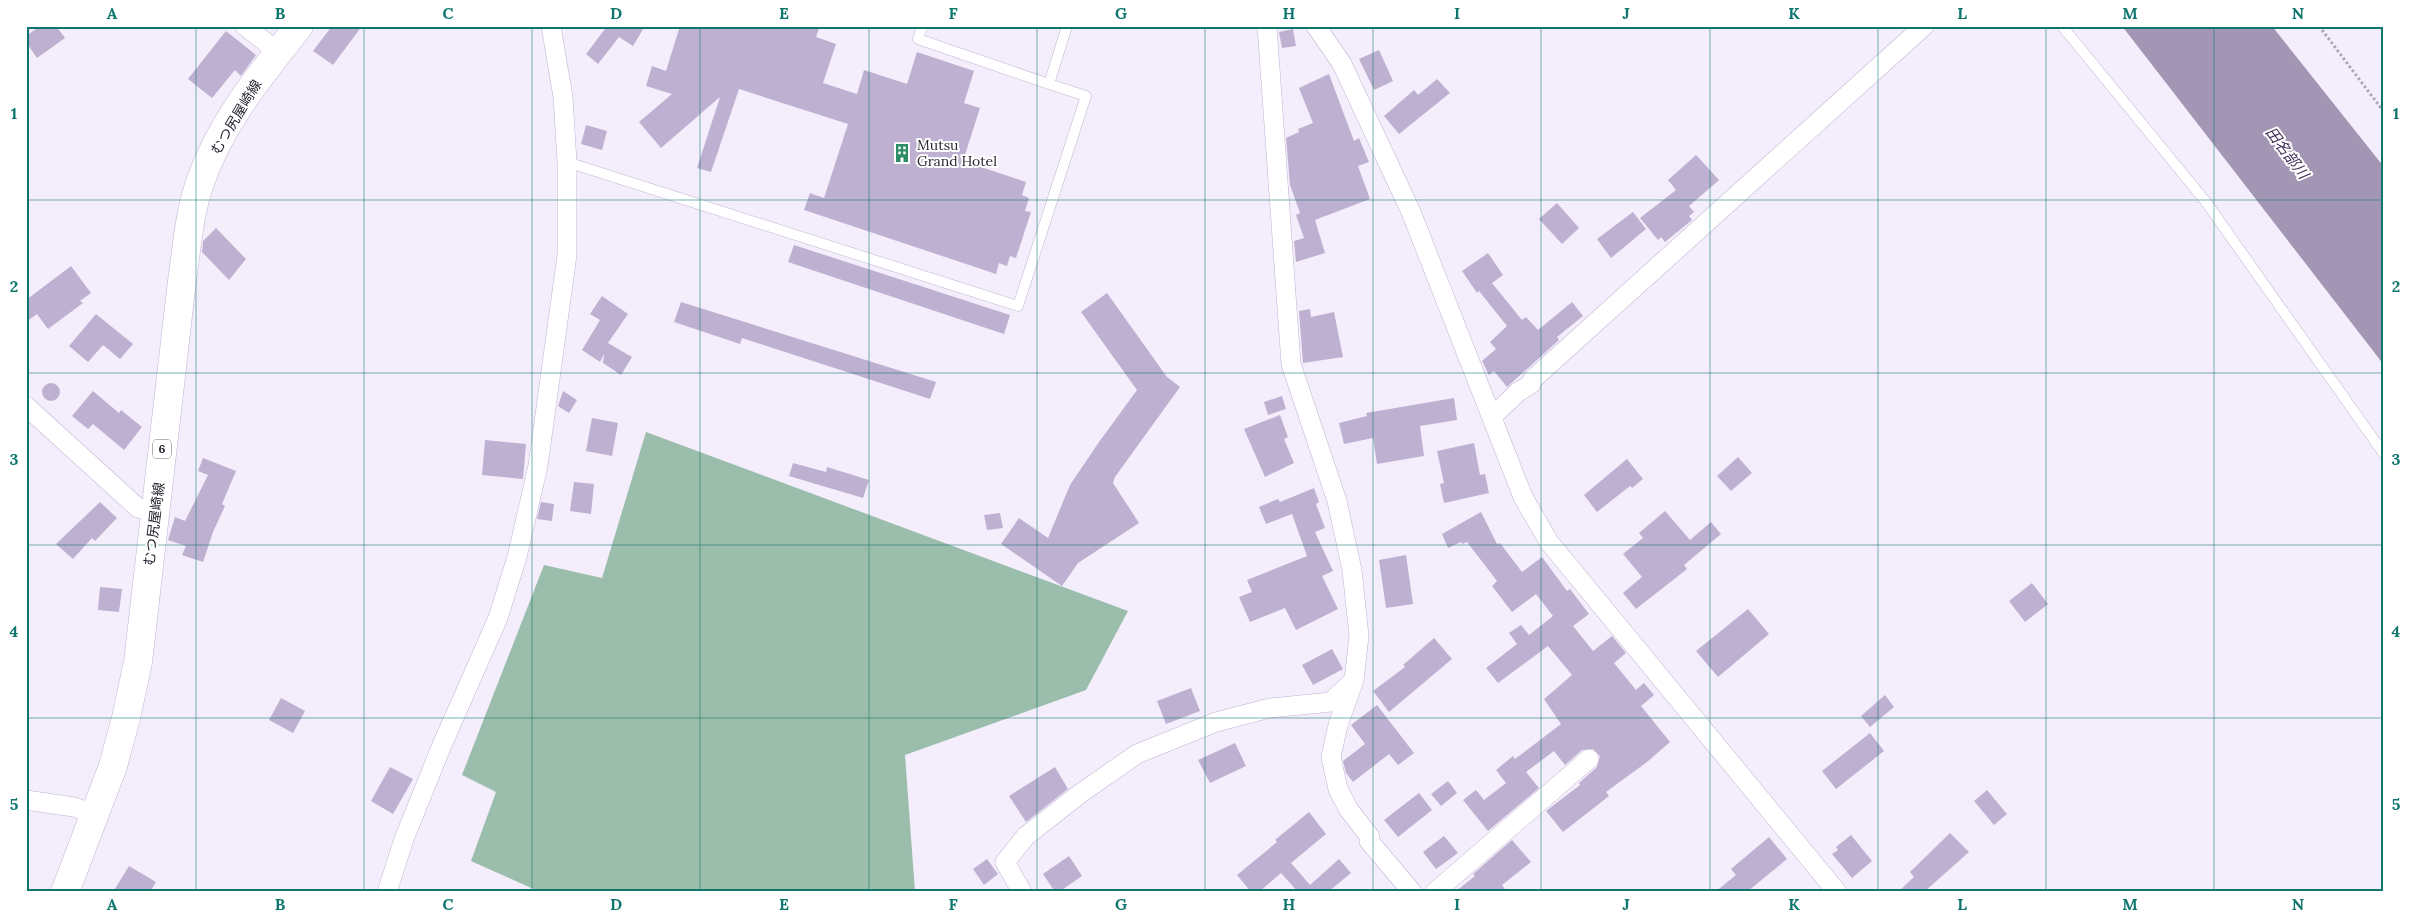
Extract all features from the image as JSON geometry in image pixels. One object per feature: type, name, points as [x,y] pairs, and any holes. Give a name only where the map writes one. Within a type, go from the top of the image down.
[{"type":"main road","name":"むつ尻屋崎線","points":[[65,892],[113,766],[136,671],[190,218],[201,179],[219,140],[244,98],[299,26]]},
{"type":"street","points":[[245,26],[278,52]]},
{"type":"street","points":[[387,892],[404,839],[498,618],[517,557],[538,466],[568,255],[567,162],[562,96],[551,26]]},
{"type":"street","points":[[1267,26],[1291,364],[1336,501],[1352,570],[1359,636],[1354,680],[1338,725],[1331,757],[1338,789],[1349,810],[1370,837],[1369,841],[1412,892]]},
{"type":"street","points":[[1316,26],[1342,64],[1411,212],[1523,497],[1549,542],[1838,892]]},
{"type":"street","points":[[1492,417],[1518,392],[1531,384],[1532,380],[1924,26]]},
{"type":"street","points":[[26,406],[138,508],[155,512]]},
{"type":"street","points":[[1022,892],[1005,862],[1026,836],[1081,793],[1137,754],[1216,722],[1270,708],[1331,702],[1354,680]]},
{"type":"street","points":[[1435,892],[1588,759]]},
{"type":"street","points":[[26,800],[74,807],[94,814]]},
{"type":"lane","points":[[567,162],[1018,306],[1086,96],[918,39],[922,26]]},
{"type":"lane","points":[[1048,84],[1067,26]]},
{"type":"lane","points":[[2062,26],[2206,202],[2384,454]]},
{"type":"path","points":[[2319,26],[2384,112]]},
{"type":"green space","points":[[646,432],[1128,611],[1086,690],[905,755],[915,892],[540,892],[471,861],[496,792],[462,775],[544,565],[602,578]]},
{"type":"water","name":"田名部川","points":[[2122,26],[2272,26],[2384,167],[2384,365]]},
{"type":"building","points":[[40,26],[56,26],[65,38],[37,58],[26,42],[26,36]]},
{"type":"building","points":[[332,26],[362,26],[333,65],[313,51]]},
{"type":"building","points":[[601,26],[645,26],[633,46],[619,37],[598,64],[586,54],[605,29]]},
{"type":"building","name":"Mutsu Grand Hotel","points":[[680,26],[820,26],[816,37],[836,44],[823,83],[857,94],[864,70],[907,84],[917,52],[974,71],[964,103],[980,108],[963,161],[1026,182],[1022,195],[1029,198],[1025,211],[1031,212],[1016,258],[1010,256],[1007,266],[999,263],[996,274],[804,210],[810,193],[824,198],[848,124],[739,89],[711,172],[697,168],[720,97],[661,148],[639,122],[672,94],[646,86],[652,66],[666,71]]},
{"type":"building","points":[[1293,29],[1296,46],[1282,48],[1279,32]]},
{"type":"building","points":[[226,31],[256,55],[241,76],[235,70],[212,98],[188,79]]},
{"type":"building","points":[[1379,50],[1393,81],[1374,90],[1359,59]]},
{"type":"building","points":[[1329,74],[1354,141],[1359,138],[1369,162],[1358,166],[1370,199],[1315,220],[1325,253],[1296,262],[1294,241],[1304,238],[1296,215],[1300,213],[1290,185],[1286,138],[1299,132],[1298,129],[1313,123],[1299,88]]},
{"type":"building","points":[[1437,79],[1450,93],[1399,134],[1384,116],[1414,90],[1418,95]]},
{"type":"building","points":[[586,125],[607,131],[602,150],[581,144]]},
{"type":"building","points":[[1696,155],[1719,180],[1689,206],[1694,212],[1689,216],[1692,220],[1665,242],[1661,237],[1658,240],[1640,218],[1676,190],[1668,180]]},
{"type":"building","points":[[1557,203],[1579,228],[1562,244],[1539,219]]},
{"type":"building","points":[[1633,212],[1646,229],[1611,258],[1597,239]]},
{"type":"building","points":[[216,228],[246,259],[229,280],[202,252],[203,241]]},
{"type":"building","points":[[794,245],[1010,315],[1004,334],[788,262]]},
{"type":"building","points":[[1488,253],[1503,275],[1492,283],[1522,320],[1526,317],[1538,330],[1572,302],[1583,316],[1557,337],[1559,340],[1507,387],[1494,371],[1489,375],[1482,361],[1496,349],[1490,342],[1507,326],[1479,291],[1477,293],[1462,271]]},
{"type":"building","points":[[71,266],[91,293],[80,301],[83,303],[48,329],[37,314],[26,322],[26,300]]},
{"type":"building","points":[[1107,293],[1167,377],[1180,387],[1115,477],[1113,483],[1139,523],[1078,563],[1062,586],[1001,544],[1019,518],[1048,538],[1070,485],[1137,390],[1081,312]]},
{"type":"building","points":[[602,296],[628,314],[608,343],[632,357],[621,375],[603,363],[604,354],[600,362],[582,350],[600,320],[590,314]]},
{"type":"building","points":[[681,302],[936,382],[930,399],[742,338],[740,344],[674,322]]},
{"type":"building","points":[[1310,309],[1311,317],[1334,312],[1343,357],[1303,363],[1299,311]]},
{"type":"building","points":[[96,314],[133,344],[120,359],[103,345],[88,362],[69,346]]},
{"type":"building","points":[[51,383],[57,386],[60,392],[57,398],[51,401],[45,398],[42,392],[45,386]]},
{"type":"building","points":[[93,391],[119,413],[121,410],[142,427],[124,450],[93,424],[88,429],[72,416]]},
{"type":"building","points":[[563,391],[577,400],[569,413],[558,406]]},
{"type":"building","points":[[1282,396],[1286,409],[1268,415],[1264,402]]},
{"type":"building","points":[[1454,398],[1457,420],[1420,426],[1424,456],[1377,464],[1373,438],[1344,444],[1339,423],[1367,416],[1366,413]]},
{"type":"building","points":[[1280,415],[1288,437],[1284,439],[1294,463],[1265,477],[1244,429]]},
{"type":"building","points":[[592,418],[618,423],[612,456],[586,451]]},
{"type":"building","points":[[485,440],[526,444],[523,479],[482,475]]},
{"type":"building","points":[[1474,443],[1480,475],[1485,474],[1489,493],[1444,503],[1440,484],[1444,483],[1437,451]]},
{"type":"building","points":[[1738,457],[1752,473],[1731,491],[1717,476]]},
{"type":"building","points":[[203,458],[236,471],[222,504],[225,506],[213,532],[203,562],[182,555],[186,546],[168,540],[175,517],[185,521],[208,475],[198,471]]},
{"type":"building","points":[[1627,459],[1643,479],[1632,488],[1630,486],[1597,512],[1584,495]]},
{"type":"building","points":[[793,463],[826,472],[827,467],[869,480],[863,498],[789,476]]},
{"type":"building","points":[[574,482],[594,484],[591,514],[570,511]]},
{"type":"building","points":[[1314,488],[1319,502],[1316,504],[1325,528],[1315,532],[1333,571],[1322,576],[1338,609],[1296,630],[1285,608],[1250,622],[1239,597],[1252,592],[1247,580],[1307,556],[1292,514],[1266,524],[1259,507],[1278,499],[1280,502]]},
{"type":"building","points":[[100,502],[117,518],[95,541],[92,538],[73,559],[56,544]]},
{"type":"building","points":[[541,502],[554,504],[552,521],[537,519]]},
{"type":"building","points":[[1665,511],[1690,540],[1711,522],[1721,534],[1684,565],[1687,569],[1636,609],[1623,593],[1642,577],[1623,554],[1643,538],[1639,533]]},
{"type":"building","points":[[1481,512],[1497,544],[1500,543],[1522,572],[1542,557],[1567,591],[1570,589],[1589,614],[1573,626],[1593,651],[1612,636],[1626,653],[1614,663],[1636,690],[1644,683],[1654,695],[1641,706],[1670,742],[1647,762],[1606,792],[1609,796],[1563,832],[1546,811],[1580,785],[1579,783],[1597,767],[1600,756],[1593,749],[1582,750],[1565,765],[1554,751],[1526,772],[1539,788],[1488,831],[1463,800],[1476,790],[1484,800],[1506,783],[1496,770],[1513,756],[1515,759],[1561,724],[1544,699],[1572,675],[1548,646],[1498,683],[1486,668],[1517,644],[1509,633],[1521,625],[1529,635],[1553,616],[1536,594],[1512,612],[1492,586],[1497,581],[1467,542],[1462,544],[1461,542],[1448,548],[1442,534]]},
{"type":"building","points":[[1000,513],[1003,528],[987,530],[984,515]]},
{"type":"building","points":[[1406,555],[1413,604],[1386,608],[1379,560]]},
{"type":"building","points":[[2032,583],[2048,604],[2025,622],[2009,601]]},
{"type":"building","points":[[100,587],[122,589],[119,612],[98,610]]},
{"type":"building","points":[[1748,609],[1769,634],[1718,677],[1696,651]]},
{"type":"building","points":[[1434,638],[1452,659],[1389,712],[1373,691],[1405,667],[1403,665]]},
{"type":"building","points":[[1332,649],[1343,669],[1313,685],[1302,665]]},
{"type":"building","points":[[1191,688],[1200,711],[1166,724],[1157,701]]},
{"type":"building","points":[[1885,695],[1894,707],[1870,727],[1861,716]]},
{"type":"building","points":[[281,698],[305,711],[293,733],[269,720]]},
{"type":"building","points":[[1377,705],[1414,753],[1398,765],[1389,754],[1353,782],[1346,773],[1343,761],[1365,744],[1351,725]]},
{"type":"building","points":[[1870,733],[1884,751],[1836,789],[1822,771]]},
{"type":"building","points":[[1235,743],[1246,766],[1210,783],[1198,760]]},
{"type":"building","points":[[390,767],[413,779],[393,814],[371,801]]},
{"type":"building","points":[[1055,767],[1068,789],[1026,822],[1009,796]]},
{"type":"building","points":[[1448,781],[1457,793],[1441,806],[1431,794]]},
{"type":"building","points":[[1987,790],[2007,814],[1994,825],[1974,801]]},
{"type":"building","points":[[1419,793],[1432,810],[1398,837],[1384,820]]},
{"type":"building","points":[[1309,812],[1326,834],[1291,863],[1310,885],[1339,859],[1351,873],[1328,892],[1298,892],[1281,873],[1259,892],[1251,892],[1237,875],[1277,842],[1275,840]]},
{"type":"building","points":[[1950,833],[1969,852],[1924,892],[1898,892],[1914,877],[1910,872]]},
{"type":"building","points":[[1851,835],[1872,861],[1852,878],[1832,854],[1838,850],[1836,847]]},
{"type":"building","points":[[1444,836],[1458,853],[1436,869],[1423,852]]},
{"type":"building","points":[[1769,837],[1787,859],[1747,892],[1715,892],[1736,875],[1731,869]]},
{"type":"building","points":[[1512,840],[1531,862],[1502,885],[1507,892],[1455,892],[1475,876],[1473,874]]},
{"type":"building","points":[[1069,856],[1082,876],[1059,892],[1055,892],[1043,874]]},
{"type":"building","points":[[987,859],[998,874],[984,885],[973,869]]},
{"type":"building","points":[[129,866],[156,882],[150,892],[113,892]]},
{"type":"place","name":"Mutsu Grand Hotel","points":[[902,153]]}]
